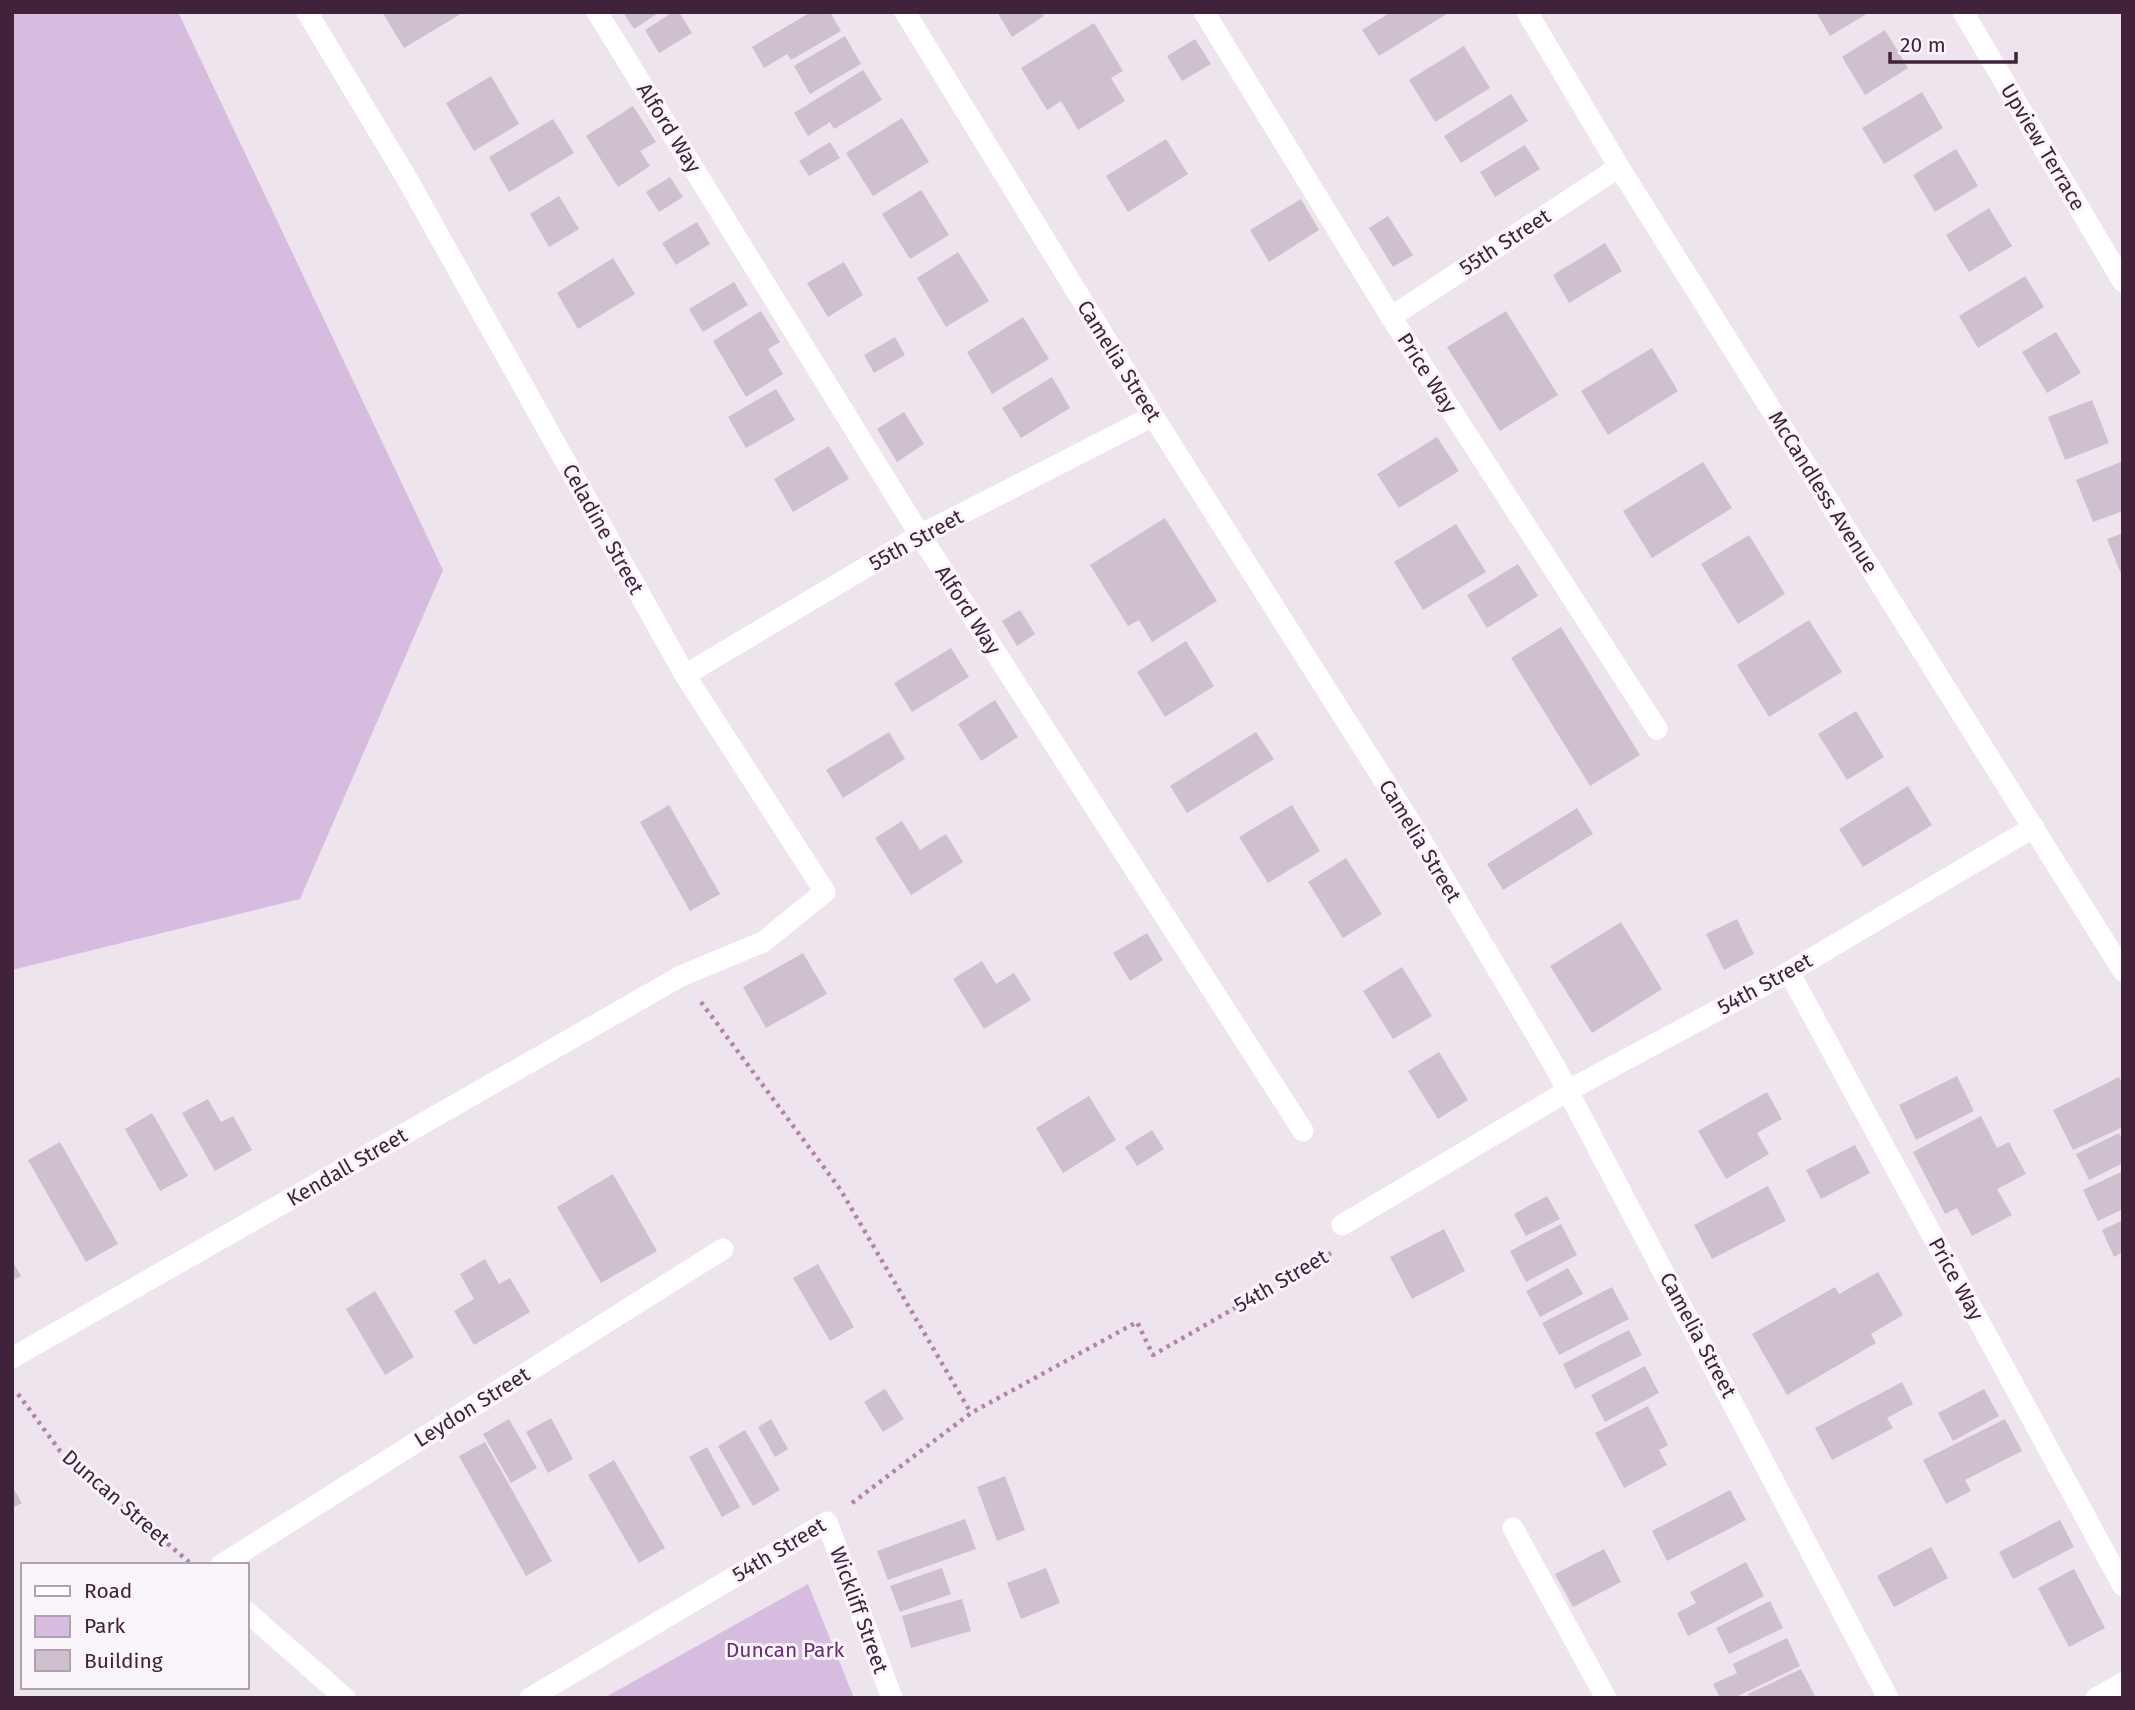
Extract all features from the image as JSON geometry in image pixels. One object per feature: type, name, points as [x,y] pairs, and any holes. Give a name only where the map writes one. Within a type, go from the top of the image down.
[{"type":"street","name":"Celadine Street","points":[[307,12],[406,177],[685,675],[825,892],[763,942],[681,976]]},
{"type":"street","name":"Alford Way","points":[[597,12],[920,535],[1303,1131]]},
{"type":"street","name":"Camelia Street","points":[[905,12],[1153,416],[1411,823],[1569,1090],[1888,1698]]},
{"type":"street","name":"Price Way","points":[[1204,12],[1391,317],[1657,729]]},
{"type":"street","name":"McCandless Avenue","points":[[1527,12],[1619,167],[2123,971]]},
{"type":"street","name":"Upview Terrace","points":[[1963,12],[2123,282]]},
{"type":"street","name":"55th Street","points":[[1391,317],[1619,167]]},
{"type":"street","name":"55th Street","points":[[685,675],[920,535],[1153,416]]},
{"type":"street","name":"54th Street","points":[[1342,1225],[1569,1090],[1789,972],[2034,827]]},
{"type":"street","name":"Price Way","points":[[1789,972],[2123,1586]]},
{"type":"street","name":"Kendall Street","points":[[12,1358],[681,976]]},
{"type":"street","name":"Leydon Street","points":[[224,1563],[723,1249]]},
{"type":"street","name":"54th Street","points":[[530,1698],[827,1522]]},
{"type":"street","name":"Wickliff Street","points":[[827,1522],[892,1698]]},
{"type":"street","points":[[1513,1528],[1606,1698]]},
{"type":"street","points":[[248,1613],[345,1698]]},
{"type":"street","points":[[2096,1698],[2123,1683]]},
{"type":"path","points":[[681,976],[840,1189],[971,1413]]},
{"type":"path","name":"54th Street","points":[[827,1522],[971,1413],[1137,1322],[1153,1355],[1352,1241],[1342,1225]]},
{"type":"path","name":"Duncan Street","points":[[19,1394],[60,1451],[190,1563]]},
{"type":"green space","points":[[12,12],[178,12],[443,570],[300,899],[12,970]]},
{"type":"green space","name":"Duncan Park","points":[[808,1584],[854,1698],[604,1698]]},
{"type":"building","points":[[382,12],[464,12],[404,48]]},
{"type":"building","points":[[623,12],[660,12],[634,29]]},
{"type":"building","points":[[673,12],[679,12],[692,33],[659,53],[645,30]]},
{"type":"building","points":[[811,12],[830,12],[841,31],[791,60],[787,54],[764,68],[752,47]]},
{"type":"building","points":[[997,12],[1042,12],[1044,16],[1012,37]]},
{"type":"building","points":[[1391,12],[1450,12],[1379,56],[1362,30]]},
{"type":"building","points":[[1816,12],[1870,12],[1830,36]]},
{"type":"building","points":[[1094,23],[1123,71],[1111,78],[1125,101],[1078,130],[1061,101],[1047,110],[1021,68]]},
{"type":"building","points":[[1885,30],[1908,68],[1865,95],[1842,57]]},
{"type":"building","points":[[845,36],[861,64],[810,94],[794,66]]},
{"type":"building","points":[[1195,39],[1211,64],[1182,81],[1167,56]]},
{"type":"building","points":[[1464,46],[1490,88],[1435,122],[1409,80]]},
{"type":"building","points":[[863,70],[882,100],[834,129],[830,122],[808,136],[794,113]]},
{"type":"building","points":[[491,76],[519,124],[474,151],[446,103]]},
{"type":"building","points":[[1922,92],[1943,128],[1884,164],[1862,128]]},
{"type":"building","points":[[1511,94],[1528,121],[1461,163],[1444,136]]},
{"type":"building","points":[[633,106],[656,142],[640,151],[650,166],[618,187],[586,136]]},
{"type":"building","points":[[902,118],[929,162],[873,196],[846,153]]},
{"type":"building","points":[[553,119],[574,153],[509,192],[489,157]]},
{"type":"building","points":[[1166,139],[1188,174],[1128,212],[1106,176]]},
{"type":"building","points":[[830,142],[840,158],[809,176],[799,161]]},
{"type":"building","points":[[1525,145],[1540,169],[1495,197],[1480,172]]},
{"type":"building","points":[[1956,149],[1978,186],[1935,212],[1913,175]]},
{"type":"building","points":[[670,177],[683,197],[659,212],[646,192]]},
{"type":"building","points":[[921,190],[949,235],[910,259],[882,214]]},
{"type":"building","points":[[559,196],[579,229],[549,247],[530,214]]},
{"type":"building","points":[[1301,199],[1319,230],[1269,262],[1250,230]]},
{"type":"building","points":[[1989,208],[2012,246],[1969,272],[1946,235]]},
{"type":"building","points":[[1388,216],[1413,255],[1393,267],[1369,228]]},
{"type":"building","points":[[697,222],[710,244],[676,265],[662,243]]},
{"type":"building","points":[[1605,243],[1622,271],[1569,303],[1553,275]]},
{"type":"building","points":[[958,252],[989,301],[946,327],[917,278]]},
{"type":"building","points":[[613,258],[635,294],[578,329],[557,293]]},
{"type":"building","points":[[844,262],[863,295],[828,317],[807,283]]},
{"type":"building","points":[[2025,276],[2044,307],[1978,348],[1959,316]]},
{"type":"building","points":[[734,282],[748,305],[703,332],[689,309]]},
{"type":"building","points":[[761,311],[780,342],[768,349],[783,374],[746,397],[713,341]]},
{"type":"building","points":[[1506,311],[1558,395],[1500,431],[1447,347]]},
{"type":"building","points":[[1023,317],[1049,359],[992,394],[967,352]]},
{"type":"building","points":[[2056,332],[2081,373],[2047,393],[2022,352]]},
{"type":"building","points":[[895,337],[905,355],[874,373],[864,355]]},
{"type":"building","points":[[1652,348],[1678,391],[1608,435],[1581,391]]},
{"type":"building","points":[[1052,377],[1070,408],[1021,438],[1002,408]]},
{"type":"building","points":[[776,389],[795,420],[746,448],[728,417]]},
{"type":"building","points":[[2092,400],[2109,443],[2065,460],[2048,417]]},
{"type":"building","points":[[904,412],[924,444],[897,462],[877,429]]},
{"type":"building","points":[[1437,437],[1459,471],[1399,508],[1377,474]]},
{"type":"building","points":[[829,446],[849,479],[793,512],[774,479]]},
{"type":"building","points":[[2123,461],[2123,511],[2093,522],[2076,480]]},
{"type":"building","points":[[1703,462],[1732,508],[1652,558],[1623,511]]},
{"type":"building","points":[[1165,518],[1217,601],[1152,642],[1139,620],[1128,626],[1090,565]]},
{"type":"building","points":[[1456,524],[1486,572],[1423,610],[1394,562]]},
{"type":"building","points":[[2123,533],[2123,579],[2107,539]]},
{"type":"building","points":[[1749,535],[1785,594],[1738,624],[1701,564]]},
{"type":"building","points":[[1518,564],[1538,596],[1487,628],[1467,595]]},
{"type":"building","points":[[1020,610],[1035,634],[1017,646],[1002,621]]},
{"type":"building","points":[[1809,620],[1842,672],[1769,717],[1737,665]]},
{"type":"building","points":[[1561,627],[1640,755],[1590,786],[1511,658]]},
{"type":"building","points":[[1186,641],[1214,686],[1165,717],[1137,672]]},
{"type":"building","points":[[951,648],[969,677],[912,712],[894,683]]},
{"type":"building","points":[[995,700],[1018,737],[981,761],[958,724]]},
{"type":"building","points":[[1856,711],[1884,757],[1847,780],[1818,734]]},
{"type":"building","points":[[889,732],[905,759],[843,798],[826,770]]},
{"type":"building","points":[[1256,732],[1274,759],[1187,813],[1170,786]]},
{"type":"building","points":[[1908,786],[1932,825],[1863,867],[1839,829]]},
{"type":"building","points":[[669,805],[720,894],[690,911],[640,822]]},
{"type":"building","points":[[1292,805],[1320,851],[1268,883],[1239,837]]},
{"type":"building","points":[[1577,808],[1593,834],[1503,890],[1487,864]]},
{"type":"building","points":[[902,821],[920,850],[946,834],[963,862],[911,895],[875,838]]},
{"type":"building","points":[[1346,858],[1382,914],[1343,938],[1308,882]]},
{"type":"building","points":[[1737,919],[1754,954],[1724,970],[1706,934]]},
{"type":"building","points":[[1621,922],[1662,989],[1592,1033],[1550,966]]},
{"type":"building","points":[[1147,933],[1163,960],[1130,981],[1113,953]]},
{"type":"building","points":[[803,953],[827,994],[766,1028],[743,987]]},
{"type":"building","points":[[982,961],[996,984],[1014,973],[1031,1000],[984,1029],[953,979]]},
{"type":"building","points":[[1402,967],[1432,1016],[1393,1039],[1363,991]]},
{"type":"building","points":[[1439,1052],[1468,1100],[1438,1119],[1408,1071]]},
{"type":"building","points":[[1957,1076],[1974,1111],[1916,1140],[1899,1105]]},
{"type":"building","points":[[2119,1077],[2123,1085],[2123,1127],[2073,1150],[2053,1110]]},
{"type":"building","points":[[1767,1092],[1782,1119],[1757,1133],[1769,1154],[1726,1179],[1698,1131]]},
{"type":"building","points":[[1089,1096],[1116,1140],[1063,1173],[1036,1128]]},
{"type":"building","points":[[208,1099],[221,1122],[233,1116],[252,1150],[215,1171],[182,1113]]},
{"type":"building","points":[[152,1113],[188,1176],[160,1191],[125,1129]]},
{"type":"building","points":[[1981,1116],[1997,1148],[2009,1142],[2026,1174],[1997,1189],[2012,1215],[1972,1236],[1957,1208],[1945,1214],[1913,1152]]},
{"type":"building","points":[[1152,1130],[1164,1149],[1137,1166],[1125,1147]]},
{"type":"building","points":[[2119,1133],[2123,1141],[2123,1163],[2089,1180],[2076,1154]]},
{"type":"building","points":[[60,1142],[118,1244],[86,1262],[28,1160]]},
{"type":"building","points":[[1855,1145],[1870,1173],[1821,1199],[1806,1170]]},
{"type":"building","points":[[2123,1171],[2123,1209],[2098,1221],[2083,1190]]},
{"type":"building","points":[[613,1174],[657,1251],[601,1283],[557,1207]]},
{"type":"building","points":[[1768,1186],[1786,1221],[1712,1259],[1694,1225]]},
{"type":"building","points":[[1547,1196],[1560,1219],[1526,1236],[1514,1214]]},
{"type":"building","points":[[2123,1220],[2123,1252],[2114,1257],[2102,1230]]},
{"type":"building","points":[[1561,1224],[1577,1255],[1526,1282],[1510,1251]]},
{"type":"building","points":[[1444,1229],[1465,1271],[1412,1299],[1390,1257]]},
{"type":"building","points":[[485,1259],[499,1284],[510,1278],[530,1312],[474,1345],[454,1311],[474,1299],[460,1274]]},
{"type":"building","points":[[12,1260],[21,1276],[12,1281]]},
{"type":"building","points":[[818,1264],[854,1327],[830,1341],[793,1278]]},
{"type":"building","points":[[1568,1268],[1583,1294],[1540,1317],[1526,1291]]},
{"type":"building","points":[[1878,1272],[1903,1315],[1871,1334],[1876,1343],[1787,1395],[1752,1334],[1835,1287],[1839,1294]]},
{"type":"building","points":[[1612,1287],[1629,1319],[1559,1355],[1542,1323]]},
{"type":"building","points":[[375,1291],[414,1357],[385,1375],[346,1309]]},
{"type":"building","points":[[1629,1330],[1642,1355],[1575,1389],[1563,1364]]},
{"type":"building","points":[[1645,1366],[1659,1393],[1605,1422],[1591,1395]]},
{"type":"building","points":[[1902,1382],[1913,1404],[1887,1418],[1893,1428],[1832,1460],[1815,1428]]},
{"type":"building","points":[[885,1389],[904,1419],[883,1432],[864,1402]]},
{"type":"building","points":[[1984,1389],[1999,1416],[1953,1441],[1938,1413]]},
{"type":"building","points":[[1648,1406],[1668,1445],[1659,1450],[1667,1465],[1624,1488],[1595,1433]]},
{"type":"building","points":[[551,1418],[573,1459],[548,1473],[526,1432]]},
{"type":"building","points":[[509,1419],[537,1468],[511,1483],[483,1434]]},
{"type":"building","points":[[771,1419],[788,1449],[775,1457],[758,1427]]},
{"type":"building","points":[[2005,1419],[2022,1451],[1965,1480],[1971,1491],[1946,1504],[1923,1460]]},
{"type":"building","points":[[745,1430],[780,1490],[753,1506],[718,1446]]},
{"type":"building","points":[[485,1442],[552,1561],[526,1576],[459,1456]]},
{"type":"building","points":[[707,1447],[740,1507],[722,1517],[689,1457]]},
{"type":"building","points":[[614,1460],[665,1548],[639,1563],[588,1475]]},
{"type":"building","points":[[1005,1476],[1025,1530],[997,1541],[977,1487]]},
{"type":"building","points":[[12,1486],[22,1503],[12,1508]]},
{"type":"building","points":[[1730,1490],[1746,1520],[1667,1561],[1652,1531]]},
{"type":"building","points":[[965,1519],[976,1549],[888,1580],[877,1551]]},
{"type":"building","points":[[2060,1520],[2074,1547],[2013,1579],[1999,1552]]},
{"type":"building","points":[[1931,1547],[1948,1578],[1894,1607],[1877,1576]]},
{"type":"building","points":[[1604,1549],[1621,1582],[1573,1607],[1555,1574]]},
{"type":"building","points":[[1746,1562],[1764,1596],[1688,1636],[1677,1613],[1696,1603],[1690,1592]]},
{"type":"building","points":[[942,1568],[951,1594],[900,1612],[890,1586]]},
{"type":"building","points":[[1046,1568],[1060,1603],[1021,1619],[1007,1583]]},
{"type":"building","points":[[2074,1569],[2105,1628],[2069,1647],[2038,1588]]},
{"type":"building","points":[[962,1599],[971,1631],[911,1648],[902,1616]]},
{"type":"building","points":[[1770,1601],[1783,1628],[1729,1654],[1716,1628]]},
{"type":"building","points":[[1787,1638],[1800,1666],[1734,1698],[1720,1698],[1713,1684],[1737,1673],[1733,1664]]},
{"type":"building","points":[[1801,1669],[1816,1698],[1750,1698],[1748,1694]]}]
